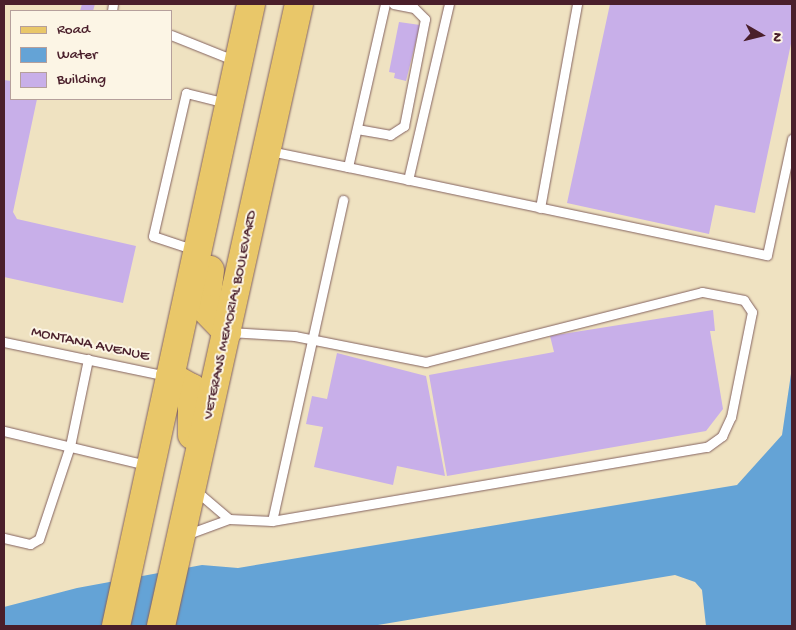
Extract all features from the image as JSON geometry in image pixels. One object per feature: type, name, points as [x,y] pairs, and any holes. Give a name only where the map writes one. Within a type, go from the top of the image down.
[{"type":"main road","points":[[116,626],[251,4]]},
{"type":"main road","name":"VETERANS MEMORIAL BOULEVARD","points":[[161,626],[299,4]]},
{"type":"main road","points":[[227,332],[209,317],[204,298],[235,134],[230,104]]},
{"type":"main road","points":[[170,376],[192,388],[192,486]]},
{"type":"lane","points":[[348,167],[385,4]]},
{"type":"lane","points":[[357,129],[390,135],[404,126],[425,19],[414,8],[393,4]]},
{"type":"lane","points":[[408,180],[449,4]]},
{"type":"lane","points":[[540,208],[578,4]]},
{"type":"lane","points":[[172,35],[239,61]]},
{"type":"lane","points":[[197,251],[153,236],[155,227],[186,93],[230,104]]},
{"type":"lane","points":[[267,150],[767,255],[792,139]]},
{"type":"lane","points":[[272,521],[343,200]]},
{"type":"lane","points":[[179,545],[229,520],[272,521],[707,447],[722,436],[731,417],[752,312],[744,300],[702,292],[426,362],[312,339],[227,332]]},
{"type":"lane","name":"MONTANA AVENUE","points":[[4,342],[170,376]]},
{"type":"lane","points":[[4,538],[30,544],[39,539],[70,446],[88,359]]},
{"type":"lane","points":[[4,431],[151,466]]},
{"type":"lane","points":[[192,486],[229,520]]},
{"type":"water","points":[[792,367],[791,626],[706,626],[702,590],[695,582],[675,575],[372,626],[4,626],[4,607],[77,588],[202,565],[238,568],[737,485],[782,435]]},
{"type":"building","points":[[82,4],[95,4],[93,10],[80,10]]},
{"type":"building","points":[[610,4],[792,4],[792,39],[755,213],[715,205],[709,234],[567,203]]},
{"type":"building","points":[[399,22],[420,25],[406,81],[394,78],[395,73],[389,72]]},
{"type":"building","points":[[4,80],[10,81],[10,100],[37,100],[13,212],[17,219],[136,246],[123,303],[4,277]]},
{"type":"building","points":[[713,310],[715,331],[710,331],[723,409],[706,431],[447,476],[429,375],[554,352],[550,336]]},
{"type":"building","points":[[337,353],[426,376],[445,476],[397,466],[393,485],[314,467],[323,427],[306,424],[312,396],[327,399]]}]
